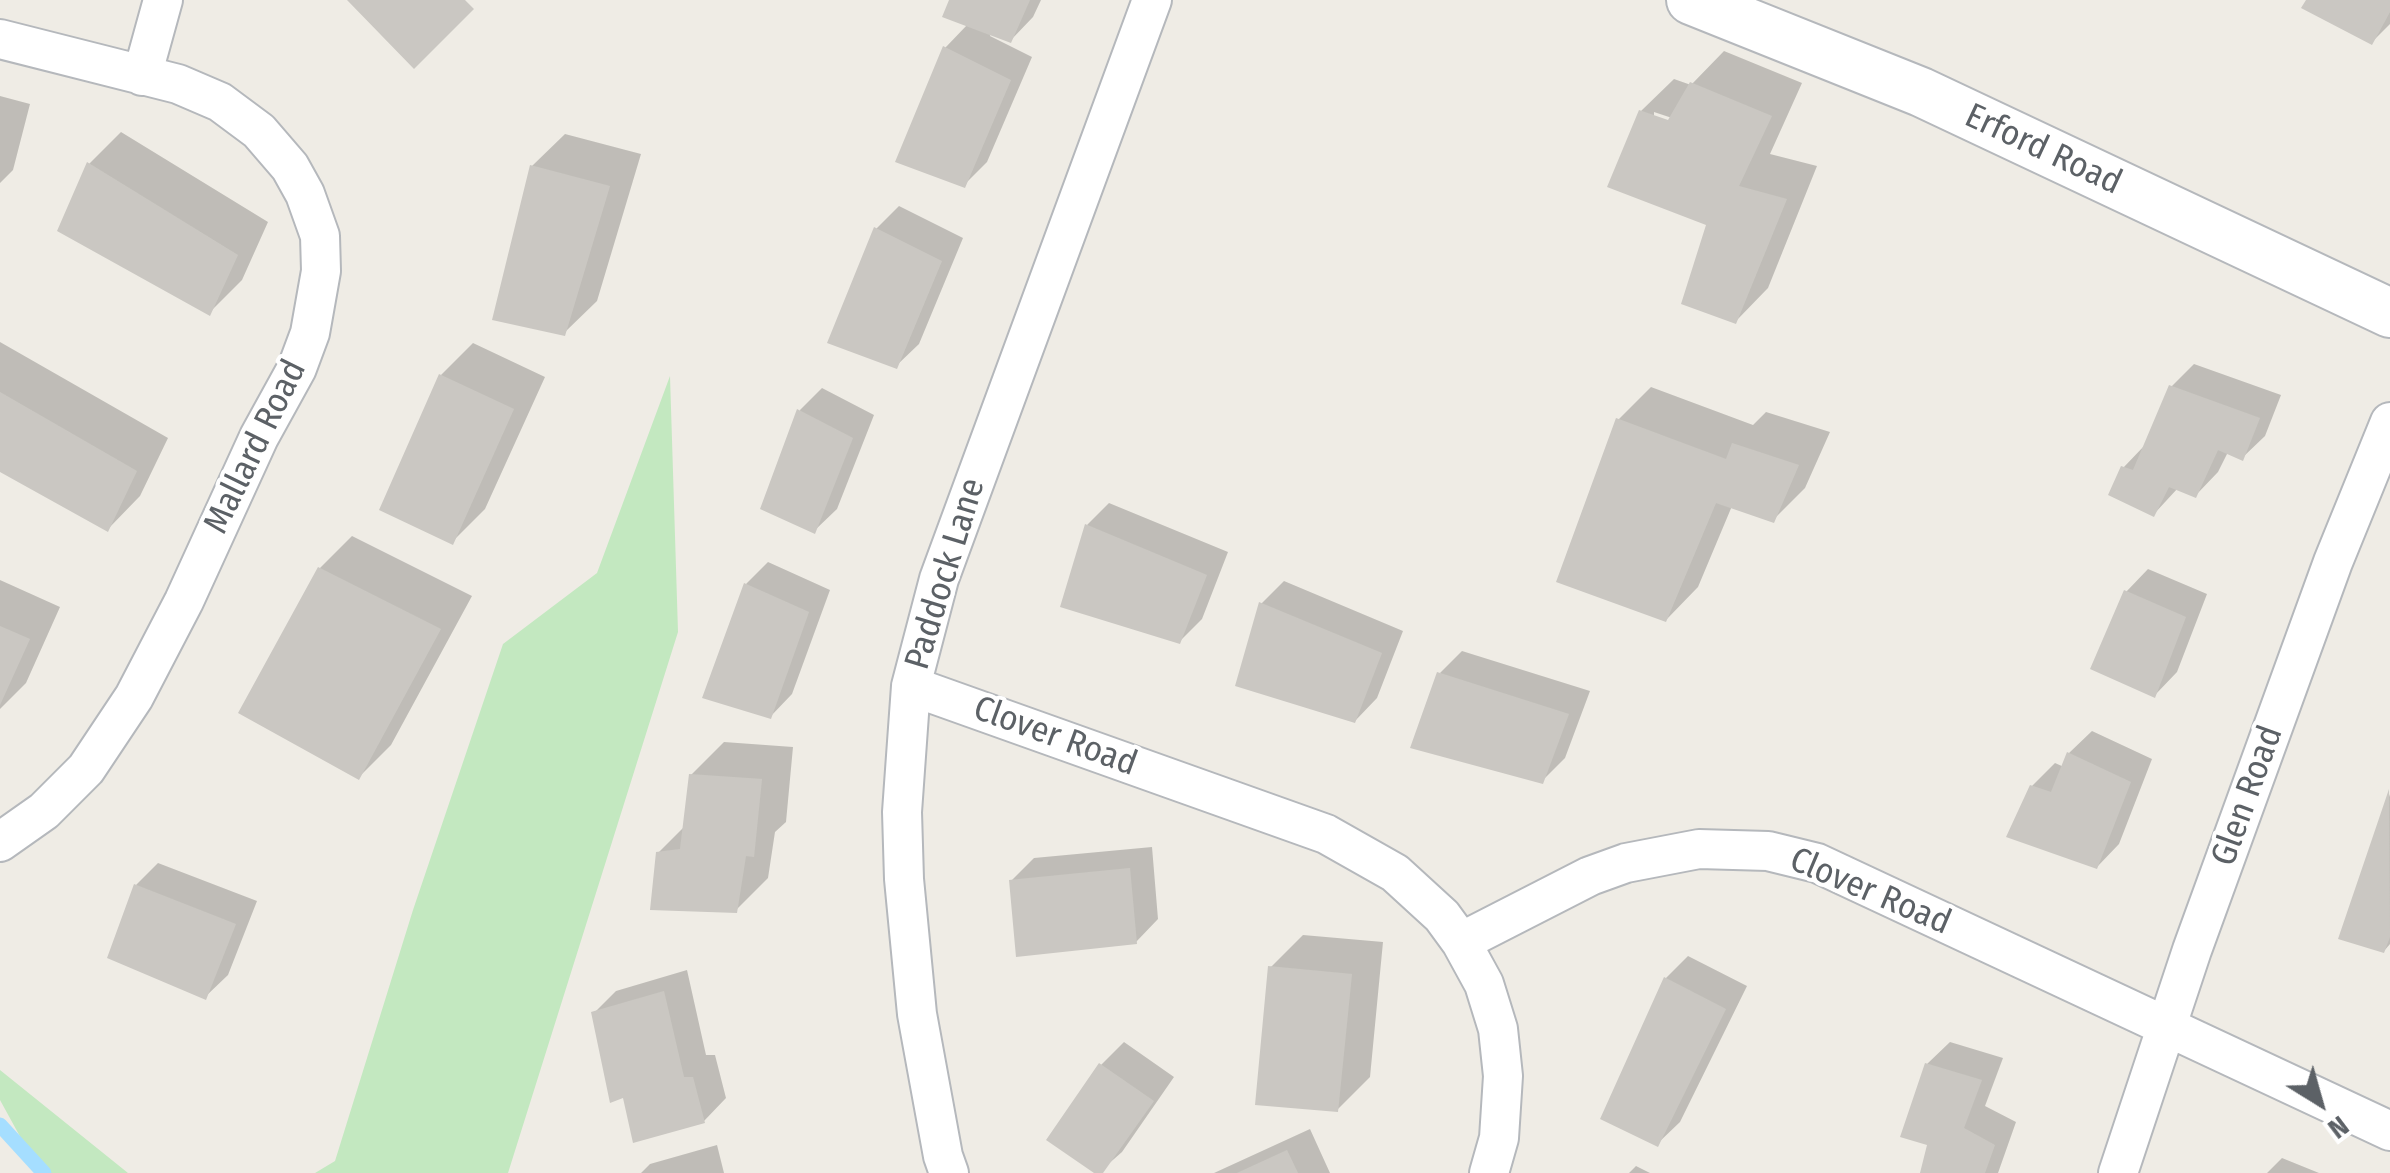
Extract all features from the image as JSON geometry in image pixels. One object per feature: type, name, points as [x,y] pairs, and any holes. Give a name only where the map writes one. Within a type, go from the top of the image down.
[{"type":"street","points":[[142,76],[163,0]]},
{"type":"street","name":"Paddock Lane","points":[[949,1173],[916,1014],[904,879],[902,812],[911,686],[939,579],[1152,0]]},
{"type":"street","name":"Erford Road","points":[[1691,0],[1921,92],[2390,313]]},
{"type":"street","name":"Mallard Road","points":[[0,39],[178,84],[220,102],[259,131],[290,167],[320,236],[321,271],[310,333],[297,368],[259,436],[184,601],[134,697],[86,769],[44,811],[0,842]]},
{"type":"street","name":"Glen Road","points":[[2118,1173],[2333,562],[2390,422]]},
{"type":"street","name":"Clover Road","points":[[911,686],[1326,834],[1396,872],[1442,916],[1460,942],[1590,876],[1626,863],[1699,849],[1768,851],[1816,863],[2390,1131]]},
{"type":"street","points":[[1460,942],[1484,984],[1498,1029],[1503,1076],[1499,1138],[1488,1173]]},
{"type":"green space","points":[[670,376],[678,632],[508,1173],[315,1173],[335,1161],[413,910],[503,644],[597,573]]},
{"type":"green space","points":[[0,1070],[128,1173],[40,1173],[0,1100]]},
{"type":"building","points":[[347,0],[465,0],[474,9],[414,69]]},
{"type":"building","points":[[949,0],[1030,0],[1011,43],[942,17]]},
{"type":"building","points":[[2306,0],[2390,0],[2390,12],[2372,45],[2301,8]]},
{"type":"building","points":[[943,46],[1011,80],[965,188],[895,162]]},
{"type":"building","points":[[1690,82],[1772,116],[1739,186],[1787,199],[1736,324],[1681,304],[1706,225],[1607,187],[1639,110],[1668,120]]},
{"type":"building","points":[[87,162],[238,255],[210,316],[57,231]]},
{"type":"building","points":[[530,165],[610,186],[565,336],[492,320]]},
{"type":"building","points":[[874,227],[942,261],[897,369],[827,343]]},
{"type":"building","points":[[439,374],[514,409],[453,545],[379,510]]},
{"type":"building","points":[[2169,385],[2260,418],[2243,461],[2218,450],[2196,498],[2169,487],[2154,517],[2108,495],[2121,466],[2133,470]]},
{"type":"building","points":[[0,392],[137,471],[108,532],[0,472]]},
{"type":"building","points":[[797,409],[853,438],[815,534],[760,509]]},
{"type":"building","points":[[1616,418],[1726,459],[1732,443],[1799,465],[1774,523],[1716,503],[1666,622],[1556,582]]},
{"type":"building","points":[[1085,524],[1207,575],[1180,644],[1060,607]]},
{"type":"building","points":[[318,567],[441,629],[359,780],[238,713]]},
{"type":"building","points":[[744,583],[809,612],[771,719],[702,698]]},
{"type":"building","points":[[2124,590],[2186,617],[2155,698],[2090,669]]},
{"type":"building","points":[[1259,602],[1382,653],[1355,723],[1235,686]]},
{"type":"building","points":[[0,626],[30,639],[0,705]]},
{"type":"building","points":[[1437,672],[1569,714],[1543,784],[1410,748]]},
{"type":"building","points":[[2067,752],[2131,782],[2097,869],[2006,837],[2030,785],[2051,792]]},
{"type":"building","points":[[689,774],[762,779],[754,857],[746,856],[737,913],[650,910],[656,852],[680,849]]},
{"type":"building","points":[[2389,789],[2390,937],[2384,953],[2338,939]]},
{"type":"building","points":[[1130,868],[1137,944],[1016,957],[1009,880]]},
{"type":"building","points":[[134,884],[236,924],[206,1000],[107,958]]},
{"type":"building","points":[[1268,966],[1352,974],[1338,1112],[1255,1105]]},
{"type":"building","points":[[1664,977],[1726,1009],[1658,1147],[1600,1119]]},
{"type":"building","points":[[664,991],[684,1077],[693,1077],[705,1123],[633,1143],[623,1098],[610,1103],[591,1012]]},
{"type":"building","points":[[1099,1063],[1154,1101],[1103,1173],[1094,1173],[1046,1140]]},
{"type":"building","points":[[1925,1063],[1982,1080],[1964,1128],[1995,1145],[1985,1173],[1920,1173],[1927,1145],[1900,1137]]},
{"type":"building","points":[[1287,1150],[1298,1173],[1237,1173]]},
{"type":"waterway","points":[[0,1125],[44,1173]]}]
